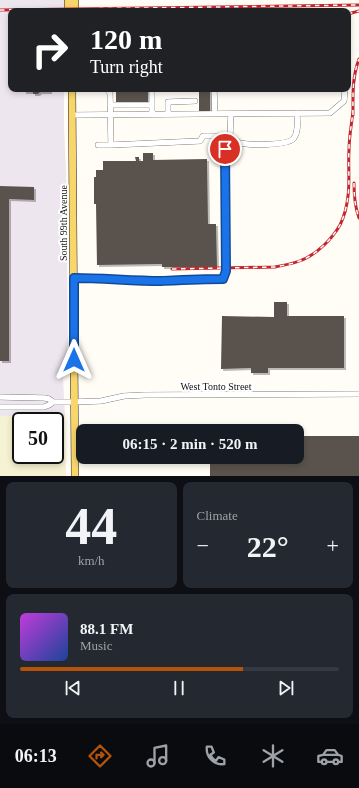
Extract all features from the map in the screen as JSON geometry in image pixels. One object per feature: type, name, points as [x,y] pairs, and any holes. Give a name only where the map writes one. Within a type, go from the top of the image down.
[{"type":"main road","name":"South 99th Avenue","points":[[72,92],[75,476]]},
{"type":"street","points":[[109,92],[111,145]]},
{"type":"street","points":[[152,92],[152,114]]},
{"type":"street","points":[[214,92],[215,114]]},
{"type":"street","points":[[73,115],[330,113],[344,101],[345,92]]},
{"type":"street","points":[[168,114],[168,102],[196,101]]},
{"type":"street","points":[[110,105],[152,105]]},
{"type":"street","points":[[98,145],[200,141],[203,136],[230,136],[238,143],[277,144],[292,140],[294,138],[297,131],[296,113]]},
{"type":"street","points":[[74,278],[161,281],[223,279],[226,271],[225,149],[230,136],[231,114]]},
{"type":"street","name":"West Tonto Street","points":[[53,402],[100,401],[124,396],[144,395],[359,394]]},
{"type":"street","points":[[0,398],[44,398],[53,402],[44,407],[0,407]]},
{"type":"shaded area","points":[[0,0],[64,0],[65,8],[8,8],[8,92],[64,92],[68,343],[63,379],[65,416],[64,412],[12,412],[12,416],[0,416]]},
{"type":"shaded area","points":[[0,416],[12,416],[12,464],[64,464],[65,416],[66,476],[0,476]]},
{"type":"building","points":[[33,92],[40,92],[38,94],[33,94]]},
{"type":"building","points":[[116,92],[148,92],[148,103],[116,104]]},
{"type":"building","points":[[199,92],[210,92],[210,113],[199,113]]},
{"type":"building","points":[[143,153],[153,153],[153,160],[207,159],[208,224],[216,224],[217,267],[162,267],[162,264],[97,265],[96,204],[94,204],[94,177],[96,177],[96,170],[103,170],[103,161],[136,161],[135,157],[139,157],[139,161],[143,161]]},
{"type":"building","points":[[0,186],[34,187],[34,200],[9,199],[9,361],[0,361]]},
{"type":"building","points":[[274,302],[287,302],[287,316],[344,316],[344,368],[268,368],[268,373],[251,373],[251,368],[221,369],[222,316],[274,317]]},
{"type":"building","points":[[304,436],[359,436],[359,476],[210,476],[210,464],[304,464]]},
{"type":"railway","points":[[144,8],[359,5]]},
{"type":"railway","points":[[0,10],[8,10]]},
{"type":"railway","points":[[351,13],[359,11]]},
{"type":"railway","points":[[353,115],[354,80],[359,59]]},
{"type":"railway","points":[[172,269],[275,267],[302,260],[324,246],[340,225],[348,200],[349,140],[353,110]]},
{"type":"railway","points":[[354,183],[355,201],[359,218]]},
{"type":"route","points":[[74,360],[74,278],[161,281],[223,279],[226,271],[225,149]]}]
